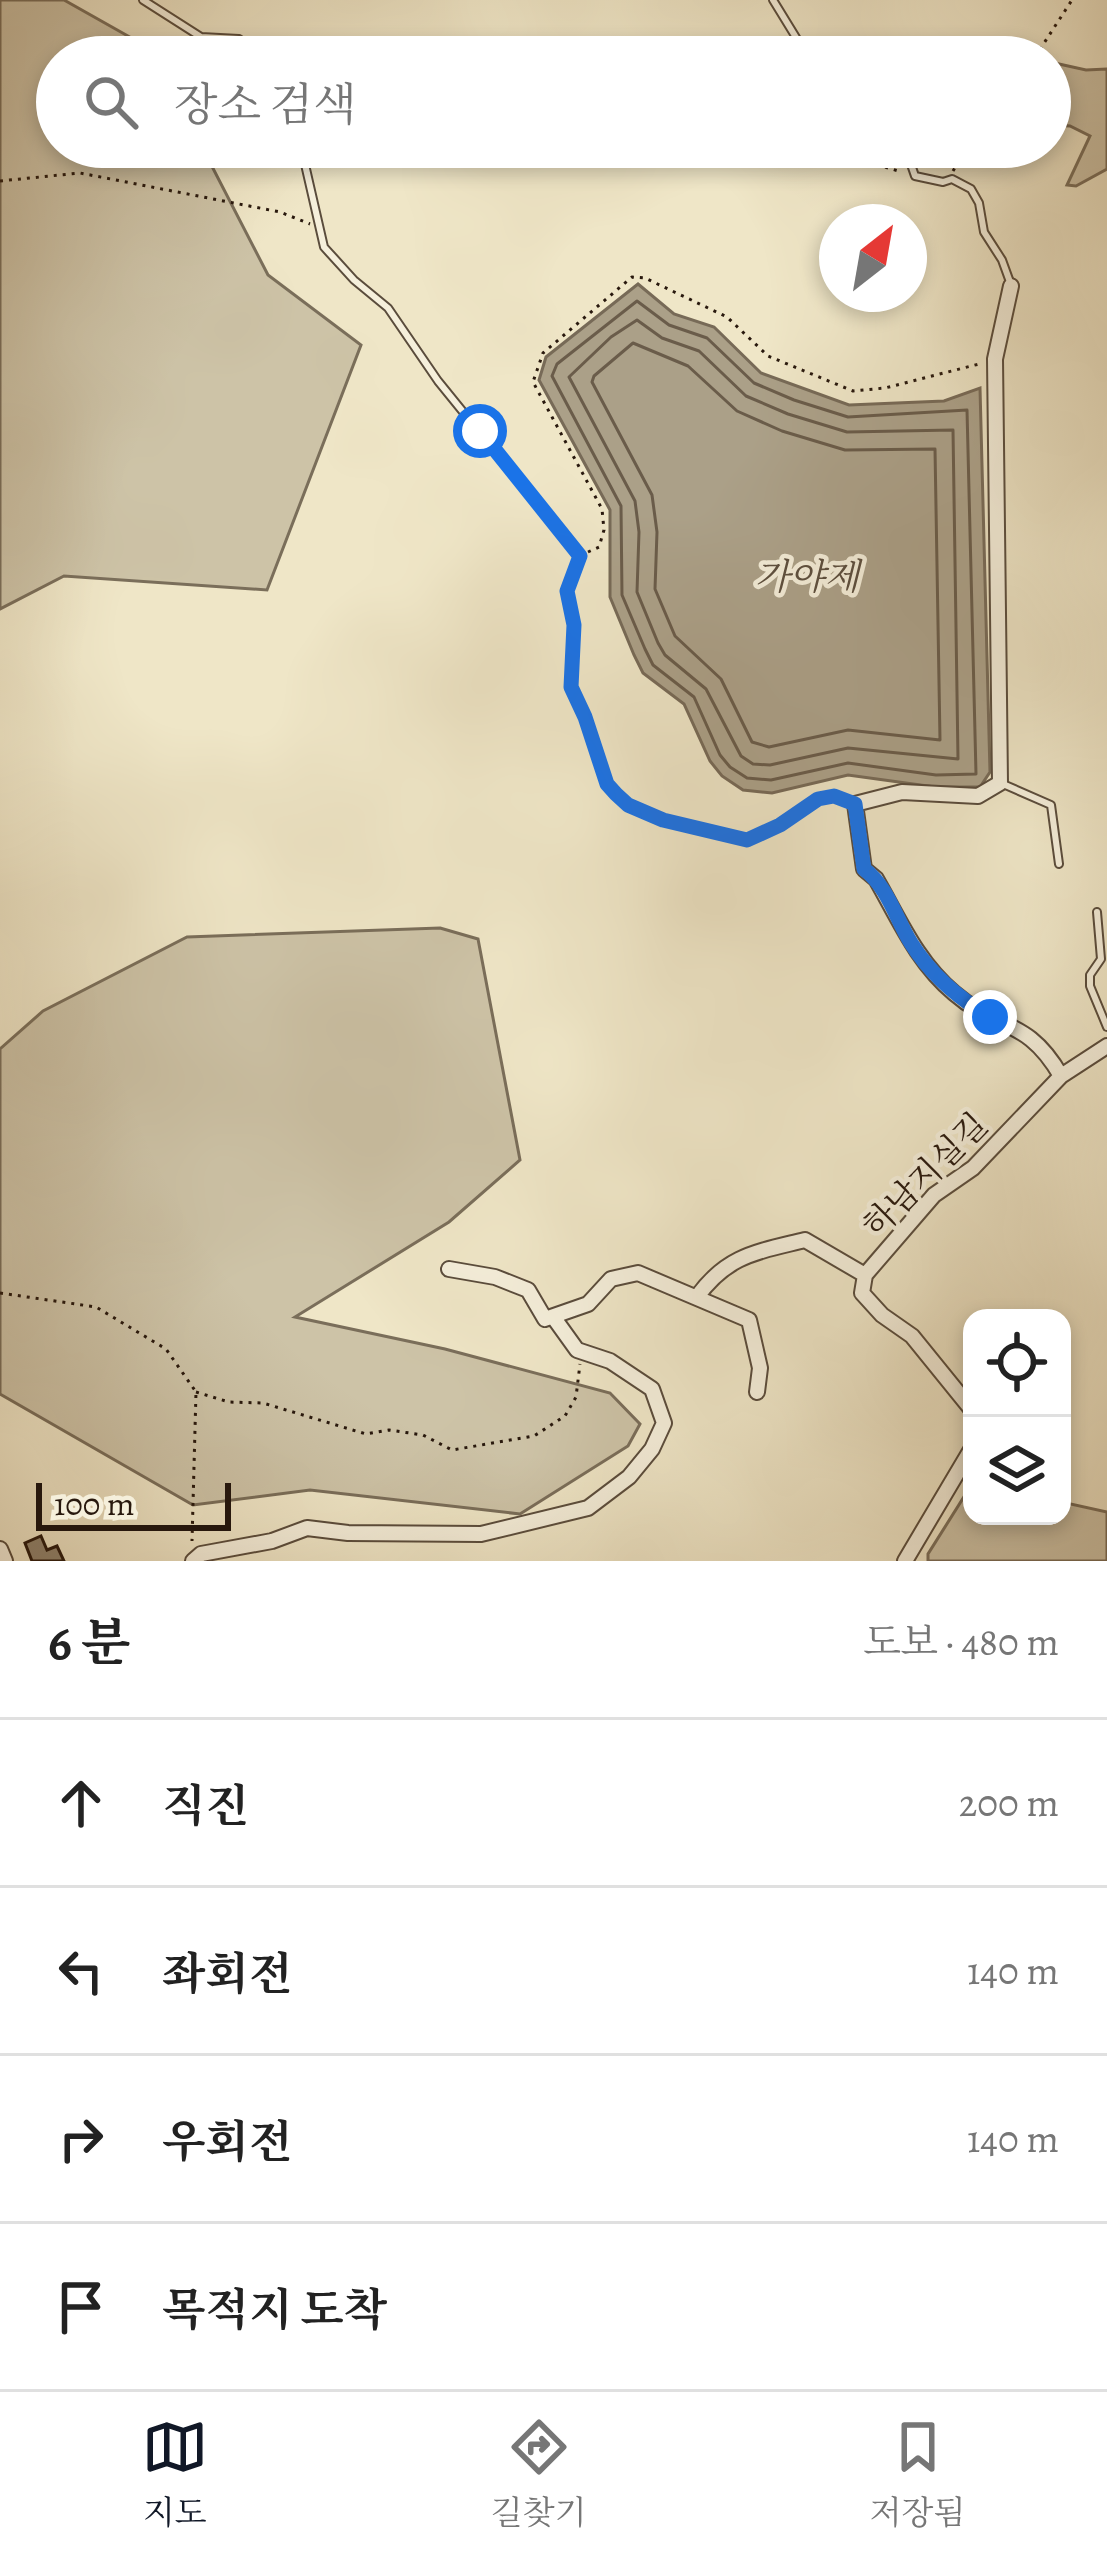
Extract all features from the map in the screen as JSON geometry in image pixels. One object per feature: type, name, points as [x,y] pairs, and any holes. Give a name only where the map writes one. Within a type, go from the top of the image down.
[{"type":"street","points":[[1011,286],[995,359],[1000,783],[978,796],[902,792],[855,804],[864,869],[876,878],[930,969],[969,1004],[1032,1036],[1045,1047],[1061,1076]]},
{"type":"street","name":"하남지실길","points":[[963,1398],[912,1336],[882,1315],[862,1293],[865,1275],[934,1195],[973,1168],[1061,1076],[1107,1046]]},
{"type":"street","points":[[697,1298],[715,1272],[759,1251],[805,1240],[865,1275]]},
{"type":"street","points":[[449,1269],[496,1277],[529,1290],[544,1319],[588,1304],[610,1279],[638,1273],[749,1320],[760,1368],[757,1392]]},
{"type":"street","points":[[192,1553],[272,1541],[307,1528],[481,1534],[588,1508],[629,1478],[652,1449],[664,1423],[652,1389],[610,1361],[577,1350],[554,1318]]},
{"type":"street","points":[[905,1561],[963,1463]]},
{"type":"street","points":[[0,1549],[4,1561]]},
{"type":"lane","points":[[143,0],[199,36]]},
{"type":"lane","points":[[773,0],[795,36]]},
{"type":"lane","points":[[306,168],[324,248],[388,308],[438,381],[580,556]]},
{"type":"lane","points":[[912,168],[915,176],[943,182],[952,178],[971,189],[979,203],[984,232],[1011,286]]},
{"type":"lane","points":[[1000,783],[1051,805],[1059,864]]},
{"type":"lane","points":[[1097,912],[1101,959],[1090,975],[1090,986],[1107,1027]]},
{"type":"path","points":[[1049,36],[1072,0]]},
{"type":"path","points":[[888,168],[915,176]]},
{"type":"path","points":[[952,178],[957,168]]},
{"type":"path","points":[[0,181],[80,173],[280,212],[319,227]]},
{"type":"path","points":[[855,804],[834,796],[818,799],[747,840],[663,820],[628,805],[607,784],[571,687],[574,625],[567,591],[580,556],[599,547],[604,530],[602,509],[533,382],[543,353],[632,278],[645,278],[728,317],[768,356],[854,391],[885,388],[995,359]]},
{"type":"path","points":[[0,1293],[96,1307],[166,1349],[196,1392],[192,1553]]},
{"type":"path","points":[[196,1392],[229,1402],[263,1403],[366,1434],[388,1430],[422,1435],[452,1450],[534,1436],[566,1416],[582,1372],[577,1350]]},
{"type":"shaded area","points":[[0,0],[64,0],[128,36],[36,36],[36,168],[213,168],[268,275],[361,345],[267,590],[64,576],[0,609]]},
{"type":"shaded area","points":[[1071,67],[1107,69],[1107,169],[1076,186],[1067,185],[1090,136],[1071,126]]},
{"type":"shaded area","points":[[440,928],[478,939],[520,1160],[449,1222],[295,1317],[445,1349],[610,1393],[640,1424],[628,1446],[520,1514],[310,1490],[193,1505],[0,1394],[0,1049],[43,1011],[187,937]]},
{"type":"shaded area","points":[[963,1498],[963,1525],[1071,1525],[1071,1504],[1107,1512],[1107,1561],[928,1561]]},
{"type":"water","name":"가야제","points":[[638,284],[674,314],[714,327],[761,373],[849,405],[944,401],[980,388],[990,772],[980,787],[935,787],[848,775],[772,793],[743,790],[710,761],[684,704],[643,673],[610,597],[610,510],[539,380],[546,357]]},
{"type":"building","points":[[41,1536],[47,1550],[57,1546],[64,1561],[32,1561],[25,1543]]},
{"type":"route","points":[[480,431],[580,556],[567,591],[574,625],[571,687],[607,784],[628,805],[663,820],[747,840],[818,799],[834,796],[855,804],[864,869],[876,878],[912,945],[952,991],[990,1017]]}]
